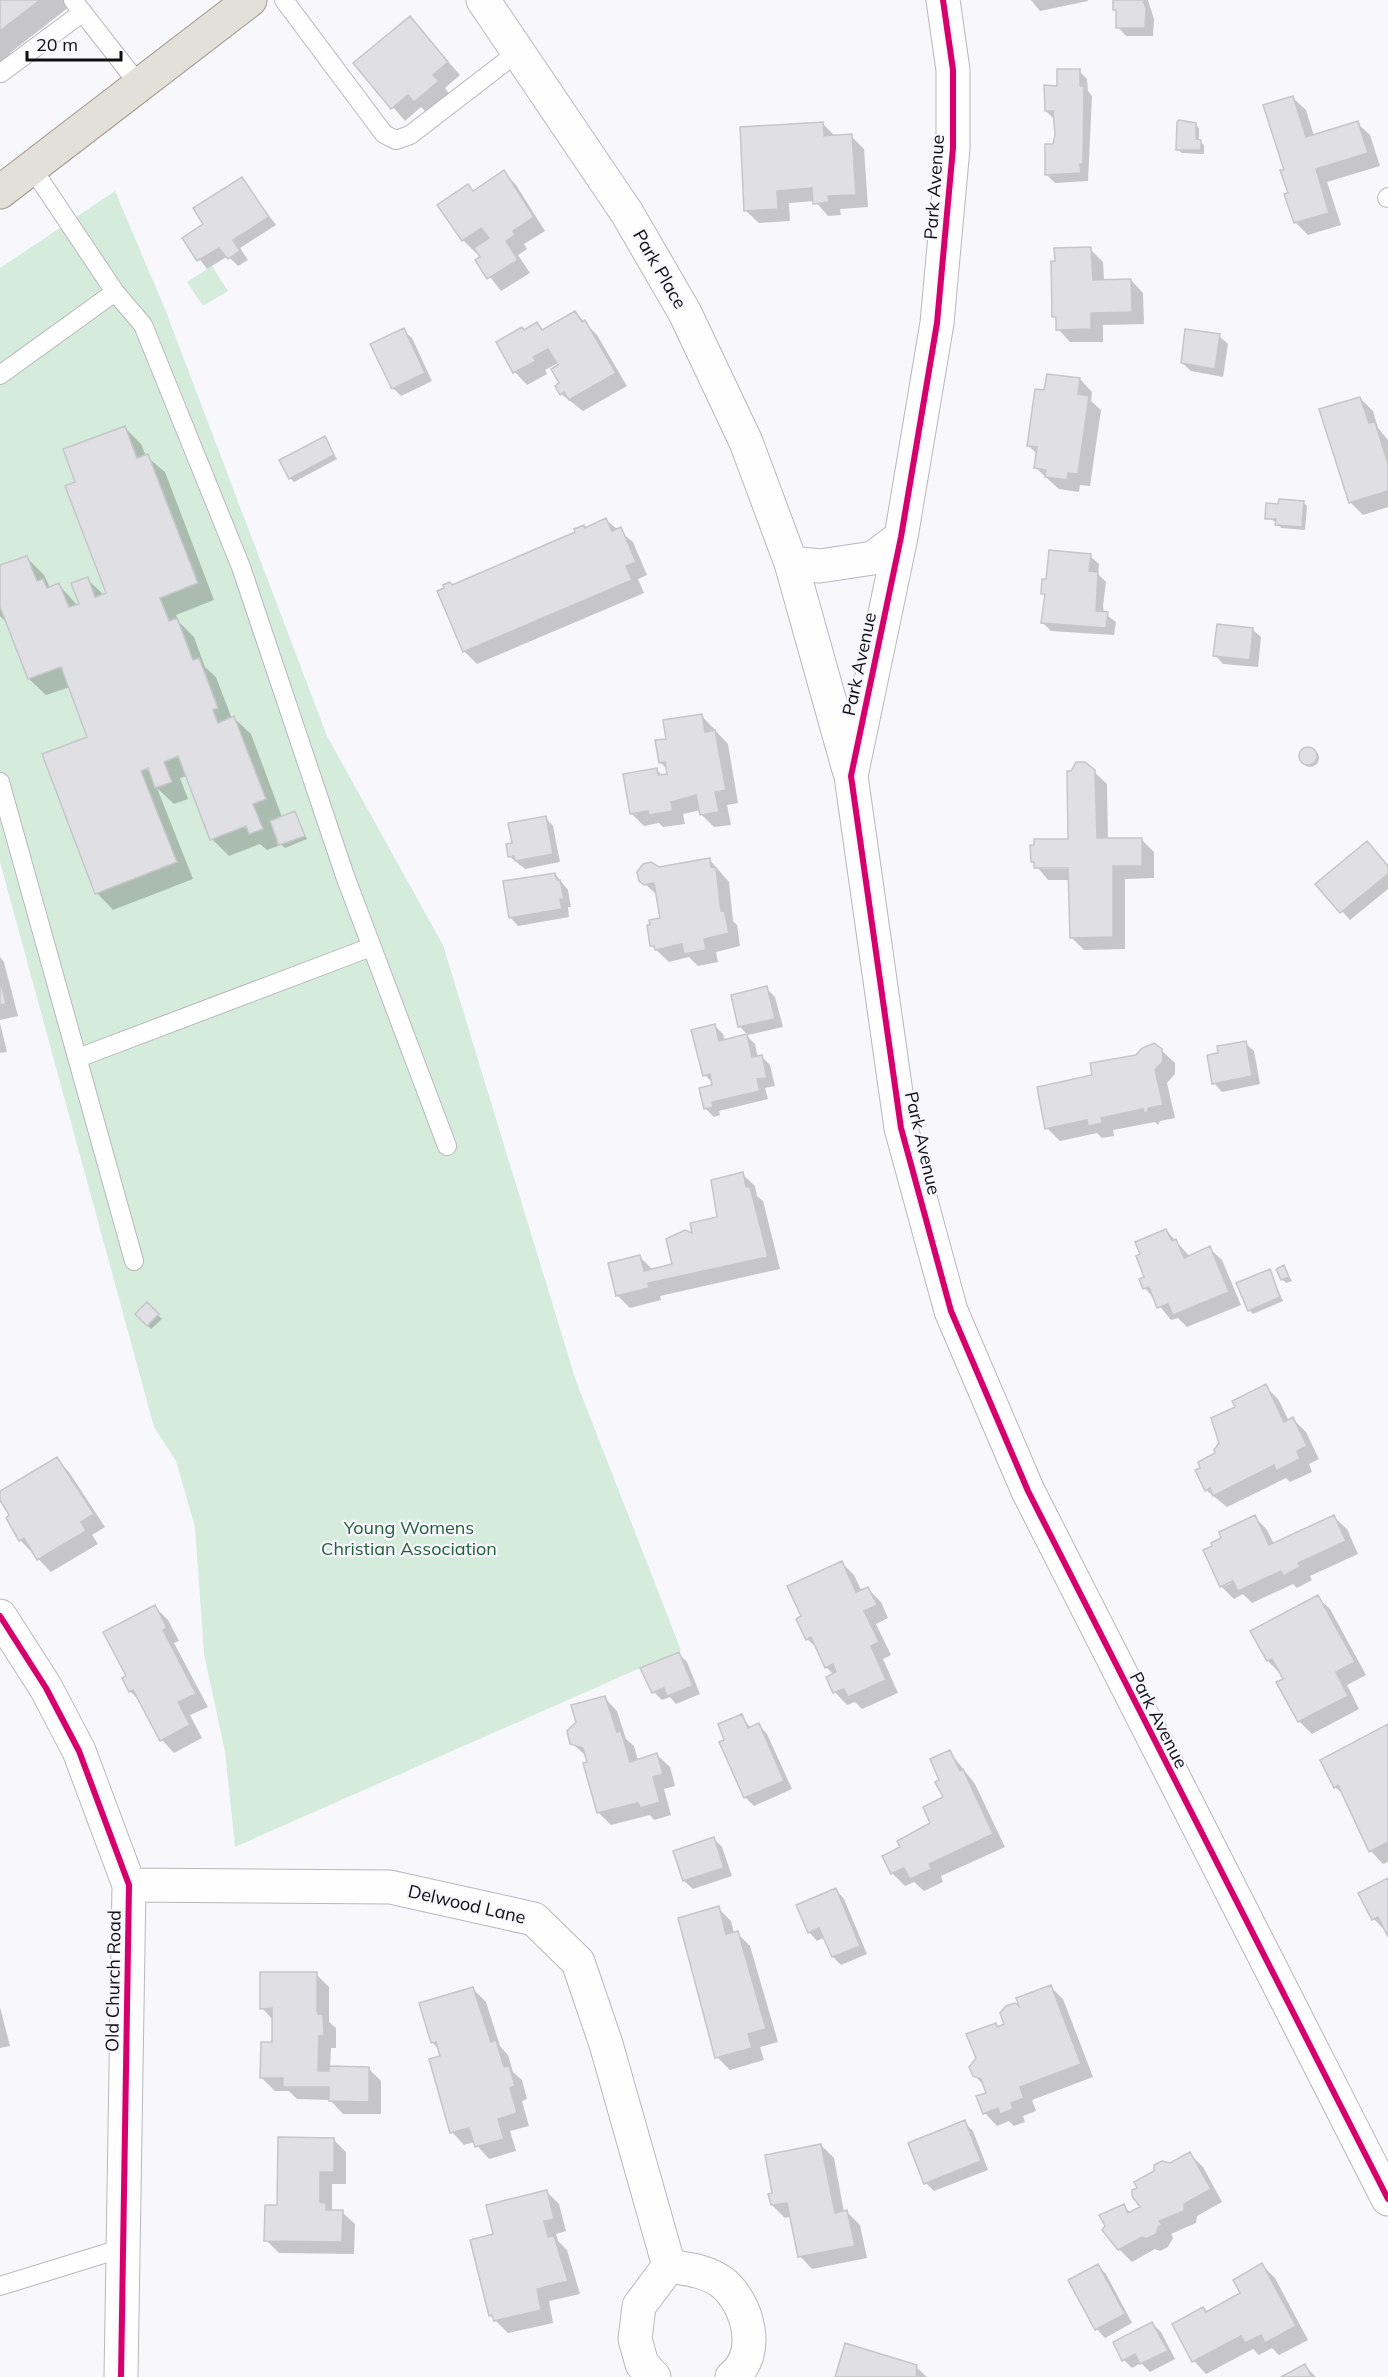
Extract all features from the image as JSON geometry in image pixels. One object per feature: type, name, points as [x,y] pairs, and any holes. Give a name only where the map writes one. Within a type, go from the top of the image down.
[{"type":"main road","points":[[0,192],[250,0]]},
{"type":"street","name":"Park Place","points":[[483,0],[627,213],[685,313],[746,442],[791,563],[851,776]]},
{"type":"street","name":"Park Avenue","points":[[943,0],[953,70],[953,148],[938,322],[901,537],[851,776],[901,1128],[951,1311],[1058,1556],[1388,2199]]},
{"type":"street","points":[[791,563],[820,566],[873,558],[901,537]]},
{"type":"street","name":"Old Church Road","points":[[0,1616],[46,1688],[79,1751],[129,1885],[121,2377]]},
{"type":"street","name":"Delwood Lane","points":[[129,1885],[390,1887],[534,1919],[578,1962],[606,2044],[669,2266]]},
{"type":"street","points":[[654,2377],[642,2364],[634,2339],[639,2306],[669,2266],[702,2272],[722,2282],[740,2302],[749,2328],[747,2358],[732,2377]]},
{"type":"lane","points":[[284,0],[384,134],[396,140],[410,135],[518,52]]},
{"type":"lane","points":[[1,73],[78,6],[140,86]]},
{"type":"lane","points":[[32,168],[115,292],[143,325],[241,567],[372,947],[447,1146]]},
{"type":"lane","points":[[0,375],[115,292]]},
{"type":"lane","points":[[0,782],[134,1261]]},
{"type":"lane","points":[[78,1058],[372,947]]},
{"type":"lane","points":[[0,2286],[123,2248]]},
{"type":"green space","name":"Young Womens Christian Association","points":[[115,191],[165,309],[327,736],[443,945],[576,1381],[681,1650],[235,1847],[225,1752],[204,1654],[195,1527],[176,1461],[154,1427],[0,862],[0,268]]},
{"type":"green space","points":[[212,266],[228,291],[203,306],[187,282]]},
{"type":"building","points":[[0,0],[40,0],[0,31]]},
{"type":"building","points":[[1113,0],[1143,0],[1146,9],[1145,28],[1116,28],[1116,10],[1113,10]]},
{"type":"building","points":[[410,16],[448,62],[433,75],[439,81],[414,102],[408,95],[391,109],[353,63]]},
{"type":"building","points":[[1057,69],[1080,69],[1080,86],[1084,86],[1081,173],[1045,175],[1045,144],[1053,144],[1055,134],[1053,111],[1045,111],[1044,85],[1057,86]]},
{"type":"building","points":[[1293,96],[1306,137],[1358,121],[1368,153],[1316,169],[1329,213],[1294,223],[1284,194],[1288,193],[1280,170],[1284,170],[1263,105]]},
{"type":"building","points":[[1179,120],[1196,123],[1196,139],[1201,140],[1201,150],[1176,150]]},
{"type":"building","points":[[823,122],[824,136],[852,134],[856,195],[828,196],[829,202],[813,204],[812,188],[777,191],[778,209],[744,211],[740,127]]},
{"type":"building","points":[[504,170],[534,217],[513,231],[515,235],[506,241],[518,260],[487,279],[475,260],[480,257],[474,248],[489,238],[481,228],[462,241],[437,205],[468,184],[473,191]]},
{"type":"building","points":[[242,177],[269,217],[233,240],[240,251],[228,259],[219,248],[197,261],[182,238],[203,224],[193,208]]},
{"type":"building","points":[[1091,247],[1093,280],[1131,279],[1132,312],[1091,313],[1091,329],[1056,330],[1056,317],[1052,317],[1051,261],[1055,261],[1054,248]]},
{"type":"building","points":[[575,311],[582,322],[585,320],[616,373],[569,400],[564,392],[560,395],[555,386],[559,383],[551,369],[558,365],[548,349],[533,357],[536,361],[513,373],[496,342],[522,327],[524,330],[537,322],[542,330]]},
{"type":"building","points":[[404,328],[425,373],[392,389],[370,344]]},
{"type":"building","points":[[1185,329],[1220,334],[1215,369],[1181,363]]},
{"type":"building","points":[[1047,374],[1080,378],[1078,394],[1089,396],[1078,474],[1068,473],[1067,480],[1045,477],[1046,470],[1034,468],[1037,447],[1027,446],[1035,389],[1044,390]]},
{"type":"building","points":[[1360,397],[1369,423],[1375,422],[1388,464],[1388,491],[1349,503],[1319,409]]},
{"type":"building","points":[[125,426],[137,458],[148,454],[198,583],[160,598],[169,621],[177,618],[193,660],[199,658],[218,708],[213,710],[218,723],[234,716],[266,799],[253,804],[263,829],[249,834],[246,826],[210,840],[178,756],[164,762],[172,782],[155,788],[148,768],[141,771],[177,862],[95,894],[42,754],[87,737],[61,667],[28,679],[0,607],[0,565],[27,556],[37,581],[43,579],[47,588],[59,583],[69,607],[79,604],[71,583],[88,577],[95,597],[106,593],[65,486],[75,482],[63,449]]},
{"type":"building","points":[[325,436],[334,455],[289,479],[279,460]]},
{"type":"building","points":[[1279,499],[1304,501],[1302,527],[1275,525],[1276,519],[1265,519],[1266,503],[1278,504]]},
{"type":"building","points":[[606,518],[612,531],[621,527],[636,562],[626,566],[632,580],[463,652],[437,591],[444,588],[443,585],[450,582],[452,585],[575,532],[574,529],[584,525],[585,528]]},
{"type":"building","points":[[1049,550],[1091,554],[1089,571],[1098,572],[1096,611],[1108,612],[1106,628],[1041,623],[1045,594],[1041,594],[1042,579],[1046,579]]},
{"type":"building","points":[[1217,624],[1253,628],[1250,660],[1213,656]]},
{"type":"building","points":[[702,714],[705,732],[715,730],[726,790],[715,792],[719,812],[700,815],[696,795],[671,802],[673,811],[649,815],[648,811],[630,814],[623,774],[657,768],[658,775],[667,774],[665,762],[659,763],[655,740],[666,739],[663,720]]},
{"type":"building","points":[[1308,747],[1314,750],[1317,756],[1314,762],[1308,765],[1302,762],[1299,756],[1302,750]]},
{"type":"building","points":[[1076,762],[1085,762],[1095,770],[1097,838],[1142,838],[1142,866],[1113,866],[1113,937],[1070,938],[1068,868],[1034,868],[1034,862],[1031,862],[1030,845],[1034,845],[1034,839],[1068,839],[1067,771],[1071,771]]},
{"type":"building","points":[[295,811],[305,836],[279,845],[270,821]]},
{"type":"building","points":[[546,816],[553,854],[515,861],[514,856],[508,857],[506,844],[512,843],[508,823]]},
{"type":"building","points":[[1367,841],[1388,866],[1388,874],[1340,913],[1315,884]]},
{"type":"building","points":[[710,858],[711,867],[716,868],[721,911],[724,910],[729,933],[704,939],[706,950],[684,954],[682,944],[655,950],[654,946],[650,946],[647,925],[650,925],[649,920],[660,918],[654,883],[644,885],[639,881],[637,872],[643,864],[651,862],[659,867]]},
{"type":"building","points":[[555,873],[557,880],[560,880],[564,899],[560,899],[562,909],[509,918],[503,881]]},
{"type":"building","points":[[0,979],[6,1004],[0,1005]]},
{"type":"building","points":[[767,986],[775,1019],[738,1027],[731,995]]},
{"type":"building","points":[[715,1024],[719,1041],[747,1034],[752,1057],[762,1055],[767,1078],[757,1079],[760,1091],[712,1102],[713,1107],[704,1109],[699,1088],[712,1085],[710,1074],[703,1076],[691,1030]]},
{"type":"building","points":[[1246,1041],[1252,1076],[1212,1084],[1207,1055],[1218,1053],[1217,1046]]},
{"type":"building","points":[[1154,1043],[1162,1049],[1163,1061],[1155,1070],[1163,1105],[1148,1108],[1148,1112],[1144,1113],[1143,1109],[1101,1118],[1103,1123],[1088,1126],[1087,1120],[1045,1129],[1037,1087],[1092,1075],[1090,1063],[1136,1055],[1142,1048]]},
{"type":"building","points":[[743,1172],[746,1187],[750,1187],[768,1257],[648,1283],[649,1288],[616,1296],[608,1263],[640,1255],[644,1271],[672,1264],[666,1239],[685,1230],[692,1233],[690,1223],[717,1217],[711,1180]]},
{"type":"building","points":[[1166,1229],[1172,1241],[1176,1239],[1184,1258],[1210,1246],[1229,1292],[1173,1315],[1168,1304],[1157,1308],[1149,1287],[1143,1289],[1139,1279],[1144,1277],[1136,1256],[1140,1254],[1135,1242]]},
{"type":"building","points":[[1284,1265],[1289,1277],[1281,1280],[1276,1269]]},
{"type":"building","points":[[1270,1269],[1280,1297],[1248,1311],[1236,1283]]},
{"type":"building","points":[[147,1302],[159,1314],[147,1326],[135,1314]]},
{"type":"building","points":[[1266,1384],[1284,1422],[1293,1417],[1307,1446],[1297,1451],[1300,1459],[1276,1471],[1274,1465],[1213,1496],[1210,1488],[1205,1491],[1195,1470],[1200,1468],[1198,1462],[1215,1453],[1214,1450],[1219,1443],[1211,1418],[1235,1407],[1232,1401]]},
{"type":"building","points":[[57,1457],[94,1514],[81,1522],[86,1531],[37,1560],[24,1538],[19,1541],[6,1518],[9,1515],[0,1500],[0,1491]]},
{"type":"building","points":[[1255,1515],[1269,1545],[1334,1515],[1346,1541],[1298,1563],[1300,1567],[1283,1576],[1281,1571],[1238,1591],[1233,1581],[1220,1587],[1203,1550],[1221,1538],[1219,1532]]},
{"type":"building","points":[[842,1561],[856,1592],[868,1587],[877,1605],[864,1611],[879,1642],[871,1646],[886,1680],[848,1697],[844,1689],[833,1693],[826,1677],[836,1672],[833,1664],[825,1668],[811,1637],[806,1640],[796,1619],[801,1616],[787,1586]]},
{"type":"building","points":[[1318,1595],[1355,1662],[1336,1672],[1348,1696],[1298,1722],[1276,1682],[1283,1679],[1272,1659],[1267,1661],[1250,1631]]},
{"type":"building","points":[[155,1605],[167,1628],[163,1630],[196,1694],[178,1702],[190,1725],[160,1741],[133,1690],[129,1692],[122,1678],[126,1676],[103,1632]]},
{"type":"building","points":[[679,1652],[693,1686],[667,1696],[664,1688],[652,1693],[640,1668]]},
{"type":"building","points":[[605,1696],[617,1732],[621,1731],[630,1762],[657,1753],[663,1774],[653,1777],[660,1802],[640,1808],[638,1803],[597,1813],[583,1763],[587,1762],[583,1748],[570,1744],[567,1731],[576,1722],[571,1705]]},
{"type":"building","points":[[742,1714],[748,1728],[759,1723],[784,1781],[744,1798],[719,1742],[724,1740],[718,1724]]},
{"type":"building","points":[[1388,1724],[1388,1842],[1369,1852],[1338,1785],[1334,1788],[1320,1760]]},
{"type":"building","points":[[950,1750],[960,1771],[963,1769],[993,1834],[929,1864],[932,1869],[910,1879],[904,1868],[891,1874],[882,1856],[900,1847],[897,1841],[930,1823],[923,1807],[943,1797],[935,1782],[939,1780],[930,1759]]},
{"type":"building","points":[[714,1837],[724,1868],[683,1881],[673,1851]]},
{"type":"building","points":[[1388,1878],[1388,1937],[1378,1917],[1372,1920],[1358,1893]]},
{"type":"building","points":[[836,1888],[860,1946],[832,1957],[819,1928],[808,1933],[796,1905]]},
{"type":"building","points":[[719,1906],[726,1934],[738,1931],[766,2029],[748,2034],[752,2048],[715,2058],[678,1918]]},
{"type":"building","points":[[260,1972],[317,1972],[317,2011],[318,2014],[323,2014],[324,2035],[319,2036],[318,2071],[329,2071],[329,2066],[369,2067],[369,2102],[329,2101],[329,2087],[283,2087],[283,2078],[260,2078],[261,2042],[272,2042],[272,2008],[260,2009]]},
{"type":"building","points":[[1051,1985],[1081,2064],[1020,2087],[1024,2098],[1011,2103],[1013,2109],[1000,2114],[998,2108],[983,2114],[976,2096],[986,2093],[981,2079],[973,2076],[969,2067],[976,2058],[966,2034],[996,2023],[997,2027],[1004,2024],[1000,2013],[1006,2006],[1015,2003],[1019,2006],[1016,1998]]},
{"type":"building","points":[[473,1987],[491,2042],[496,2040],[504,2067],[509,2066],[515,2086],[510,2088],[517,2113],[498,2119],[504,2139],[475,2147],[469,2128],[450,2133],[429,2059],[440,2056],[436,2042],[431,2043],[419,2003]]},
{"type":"building","points":[[965,2120],[981,2161],[924,2184],[908,2143]]},
{"type":"building","points":[[278,2137],[334,2138],[334,2172],[320,2172],[320,2202],[326,2203],[326,2210],[343,2210],[342,2242],[264,2241],[265,2205],[277,2205]]},
{"type":"building","points":[[821,2144],[835,2213],[847,2210],[855,2246],[798,2257],[787,2203],[771,2205],[768,2194],[772,2193],[765,2155]]},
{"type":"building","points":[[1190,2152],[1211,2189],[1184,2204],[1184,2211],[1159,2221],[1162,2225],[1158,2227],[1156,2234],[1146,2239],[1142,2237],[1118,2250],[1102,2230],[1105,2226],[1099,2215],[1124,2204],[1128,2213],[1140,2207],[1132,2196],[1132,2190],[1137,2188],[1134,2182],[1154,2171],[1154,2165],[1162,2161],[1170,2163]]},
{"type":"building","points":[[547,2190],[554,2219],[544,2221],[548,2237],[554,2236],[568,2281],[537,2289],[541,2310],[494,2321],[492,2315],[489,2316],[470,2240],[493,2234],[486,2205]]},
{"type":"building","points":[[1262,2263],[1296,2326],[1265,2343],[1261,2335],[1245,2343],[1241,2336],[1192,2362],[1172,2324],[1203,2307],[1206,2312],[1240,2293],[1233,2280]]},
{"type":"building","points":[[1098,2264],[1125,2314],[1095,2330],[1068,2280]]},
{"type":"building","points":[[1152,2322],[1168,2351],[1140,2364],[1135,2354],[1122,2361],[1113,2342]]},
{"type":"building","points":[[845,2343],[917,2365],[916,2377],[835,2377]]},
{"type":"building","points":[[1305,2364],[1312,2377],[1281,2377]]},
{"type":"cycle path","points":[[943,0],[953,70],[953,148],[937,323],[901,537],[851,776],[901,1128],[951,1311],[1028,1491],[1388,2199]]},
{"type":"cycle path","points":[[0,1616],[46,1688],[79,1751],[129,1885],[121,2377]]}]
